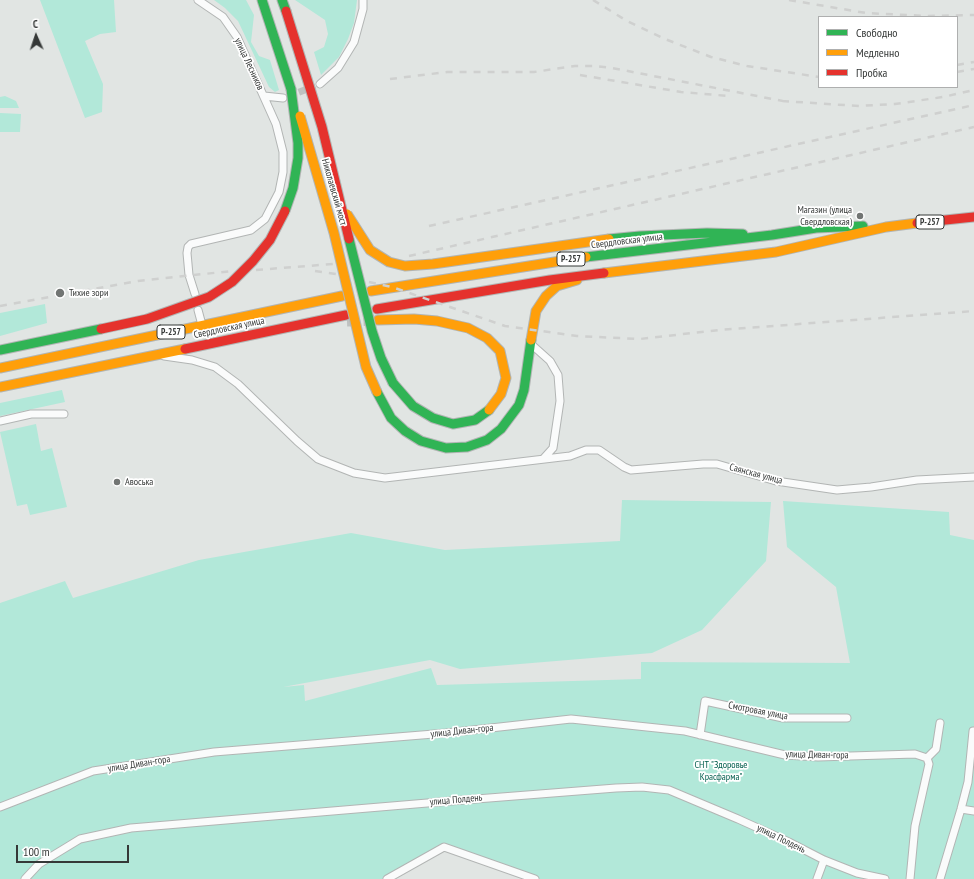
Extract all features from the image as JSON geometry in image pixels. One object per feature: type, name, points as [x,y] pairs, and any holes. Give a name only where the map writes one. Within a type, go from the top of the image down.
[{"type":"main road","name":"Николаевский мост","points":[[262,0],[313,159],[334,233],[366,367],[391,418],[405,431],[421,441],[446,448],[467,447],[488,440],[501,429],[519,405],[524,390],[536,311],[546,296],[557,286],[599,273]]},
{"type":"main road","name":"Николаевский мост","points":[[282,0],[322,127],[372,331],[381,358],[393,383],[413,406],[433,418],[453,424],[475,420],[490,409],[501,394],[506,378],[500,350],[487,338],[468,328],[437,321],[414,319],[378,320]]},
{"type":"main road","points":[[0,350],[147,319],[209,297],[232,282],[253,261],[270,240],[285,212],[293,188],[298,158],[298,143],[291,89]]},
{"type":"main road","points":[[341,204],[370,250],[389,262],[405,266],[433,264],[640,236],[707,233],[772,235]]},
{"type":"main road","name":"Свердловская улица","points":[[377,309],[599,273],[776,252],[886,227],[974,217]]},
{"type":"main road","name":"Свердловская улица","points":[[371,291],[601,255],[772,235],[816,228],[861,226],[886,227]]},
{"type":"main road","name":"Свердловская улица","points":[[0,368],[342,296]]},
{"type":"main road","name":"Свердловская улица","points":[[0,387],[262,333],[346,318]]},
{"type":"street","name":"улица Лесников","points":[[195,294],[189,275],[187,253],[188,247],[191,244],[251,230],[265,219],[279,192],[283,172],[283,152],[276,124],[237,37],[223,17],[198,0]]},
{"type":"street","points":[[320,84],[338,68],[354,42],[363,9],[363,0]]},
{"type":"street","points":[[264,96],[283,98]]},
{"type":"street","points":[[198,310],[202,325]]},
{"type":"street","points":[[531,344],[550,361],[558,375],[560,401],[555,440],[553,448],[543,459]]},
{"type":"street","name":"Саянская улица","points":[[157,355],[192,360],[215,367],[238,384],[297,441],[318,459],[354,473],[385,478],[570,456],[586,450],[599,450],[631,470],[717,464],[776,481],[837,490],[871,487],[917,480],[974,477]]},
{"type":"street","points":[[0,421],[31,414],[64,414]]},
{"type":"street","name":"Смотровая улица","points":[[700,735],[705,700],[783,718],[847,718]]},
{"type":"street","name":"улица Диван-гора","points":[[0,806],[93,771],[214,752],[446,733],[571,719],[686,731],[784,755],[818,757],[915,754],[927,758]]},
{"type":"street","points":[[910,879],[915,826],[929,764],[927,758],[936,749],[940,723]]},
{"type":"street","points":[[940,879],[968,782],[972,731],[974,731]]},
{"type":"street","name":"улица Полдень","points":[[25,879],[39,864],[80,839],[131,828],[475,799],[642,787],[669,790],[789,842],[824,860],[857,873],[885,879]]},
{"type":"street","points":[[961,809],[974,811]]},
{"type":"street","points":[[387,879],[444,847],[535,879]]},
{"type":"street","points":[[817,879],[824,860]]},
{"type":"green space","points":[[40,0],[114,0],[116,32],[100,34],[85,41],[103,84],[102,112],[85,118]]},
{"type":"green space","points":[[214,0],[246,0],[254,15],[251,42],[259,56],[270,60],[279,90],[275,92],[269,87],[238,21],[225,8]]},
{"type":"green space","points":[[295,0],[357,0],[354,23],[348,39],[339,57],[321,75],[314,52],[324,47],[328,34],[325,20]]},
{"type":"green space","points":[[5,96],[16,101],[19,108],[0,108],[0,97]]},
{"type":"green space","points":[[0,113],[21,114],[20,132],[0,132]]},
{"type":"green space","points":[[45,304],[47,323],[0,336],[0,313]]},
{"type":"green space","points":[[62,390],[65,402],[0,416],[0,403]]},
{"type":"green space","points":[[36,424],[41,451],[52,448],[67,507],[30,515],[27,504],[17,506],[0,432]]},
{"type":"green space","name":"СНТ \"Здоровье Красфарма\"","points":[[622,500],[771,502],[766,561],[702,630],[652,653],[460,669],[430,660],[283,687],[304,685],[305,701],[431,668],[437,685],[641,679],[641,662],[850,663],[836,587],[787,547],[783,501],[949,512],[950,535],[974,540],[974,879],[535,879],[445,847],[387,879],[0,879],[0,603],[65,581],[73,598],[199,560],[351,533],[445,550],[620,541]]},
{"type":"tunnel","points":[[289,96],[320,84]]},
{"type":"tunnel","points":[[347,321],[378,320]]},
{"type":"railway","points":[[593,0],[627,21],[665,39],[711,57],[747,66],[818,77]]},
{"type":"railway","points":[[789,0],[866,13],[927,16],[974,15]]},
{"type":"railway","points":[[958,65],[974,62]]},
{"type":"railway","points":[[390,79],[447,72],[534,72],[575,66],[594,66],[612,68],[788,102]]},
{"type":"railway","points":[[958,72],[974,69]]},
{"type":"railway","points":[[580,75],[681,92],[729,96]]},
{"type":"railway","points":[[782,101],[859,106],[895,104],[943,97],[974,90]]},
{"type":"railway","points":[[429,226],[974,105]]},
{"type":"railway","points":[[409,256],[974,127]]},
{"type":"railway","points":[[256,270],[333,264]]},
{"type":"railway","points":[[0,306],[138,281],[232,271]]},
{"type":"railway","points":[[315,271],[336,274]]},
{"type":"railway","points":[[369,282],[392,287],[505,326],[577,336],[640,339],[719,330],[974,311]]},
{"type":"traffic: fast","points":[[262,0],[291,89]]},
{"type":"traffic: fast","points":[[282,0],[286,11]]},
{"type":"traffic: fast","points":[[285,211],[293,188],[298,158],[298,143],[291,89]]},
{"type":"traffic: fast","points":[[586,257],[772,235],[816,228],[863,226]]},
{"type":"traffic: fast","points":[[609,239],[707,233],[743,234]]},
{"type":"traffic: fast","points":[[349,239],[372,331],[381,358],[393,383]]},
{"type":"traffic: fast","points":[[0,350],[101,329]]},
{"type":"traffic: fast","points":[[377,392],[391,418],[405,431],[421,441],[446,448],[467,447],[487,440],[501,429],[519,405],[524,390],[531,340]]},
{"type":"traffic: fast","points":[[393,383],[413,406],[433,418],[453,424],[475,420],[489,410]]},
{"type":"traffic: slow","points":[[300,116],[334,233],[366,367],[377,392]]},
{"type":"traffic: slow","points":[[347,214],[370,250],[389,262],[405,266],[433,264],[609,239]]},
{"type":"traffic: slow","points":[[604,273],[776,252],[886,227],[917,223]]},
{"type":"traffic: slow","points":[[371,291],[586,257]]},
{"type":"traffic: slow","points":[[531,340],[536,311],[546,296],[557,286],[577,280]]},
{"type":"traffic: slow","points":[[0,368],[342,296]]},
{"type":"traffic: slow","points":[[378,320],[414,319],[437,321],[468,328],[487,338],[500,351],[506,378],[501,394],[489,410]]},
{"type":"traffic: slow","points":[[0,387],[185,349]]},
{"type":"traffic: jam","points":[[286,11],[322,127],[349,239]]},
{"type":"traffic: jam","points":[[101,329],[147,319],[209,297],[232,282],[253,261],[270,240],[285,211]]},
{"type":"traffic: jam","points":[[917,223],[974,217]]},
{"type":"traffic: jam","points":[[377,309],[550,280],[604,273]]},
{"type":"traffic: jam","points":[[185,349],[346,315]]},
{"type":"place","name":"Магазин (улица Свердловская)","points":[[860,216]]},
{"type":"place","name":"Тихие зори","points":[[60,293]]},
{"type":"place","name":"Авоська","points":[[117,482]]}]
